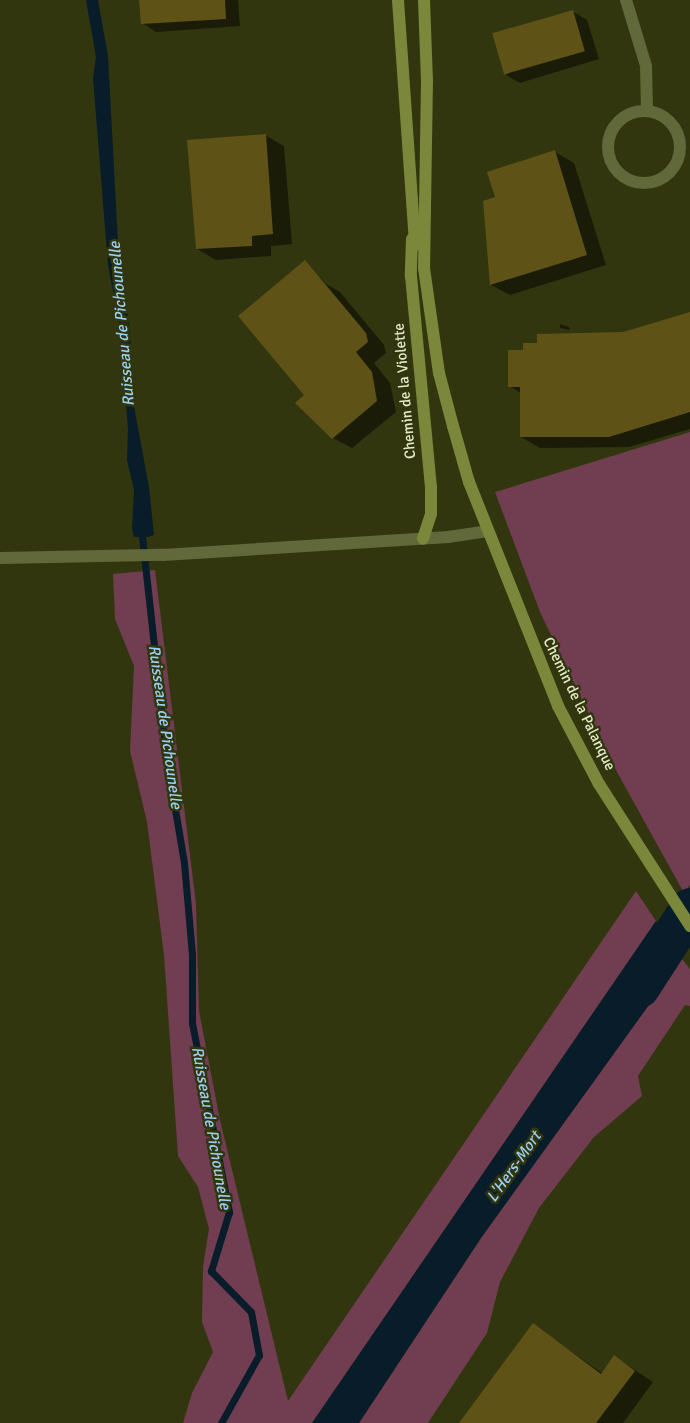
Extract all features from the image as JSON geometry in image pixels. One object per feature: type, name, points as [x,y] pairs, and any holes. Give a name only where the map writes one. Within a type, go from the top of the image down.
[{"type":"street","name":"Chemin de la Violette","points":[[398,0],[412,239],[411,276],[431,487],[431,514],[423,539]]},
{"type":"street","name":"Chemin de la Violette","points":[[424,0],[427,80],[424,268],[439,372],[469,482]]},
{"type":"street","points":[[626,0],[646,66],[647,110]]},
{"type":"street","points":[[647,110],[670,122],[684,159],[670,173],[656,182],[640,184],[625,178],[613,167],[608,151],[609,135],[618,121],[631,113],[647,110]]},
{"type":"street","name":"Chemin de la Violette","points":[[412,239],[424,268]]},
{"type":"street","name":"Chemin de la Palanque","points":[[469,482],[558,706],[600,784],[690,926]]},
{"type":"street","points":[[0,558],[163,555],[423,539],[488,531]]},
{"type":"shaded area","points":[[690,432],[690,885],[684,893],[612,763],[540,612],[495,492]]},
{"type":"shaded area","points":[[155,570],[196,904],[199,1011],[220,1120],[288,1401],[636,891],[656,921],[312,1423],[183,1423],[192,1393],[213,1352],[202,1322],[203,1267],[209,1229],[198,1187],[178,1156],[164,955],[147,822],[130,751],[134,666],[115,619],[113,574]]},
{"type":"shaded area","points":[[682,959],[690,969],[690,1006],[685,1005],[638,1076],[642,1096],[594,1137],[539,1208],[500,1282],[487,1333],[428,1423],[359,1423],[481,1238]]},
{"type":"water","points":[[86,0],[98,0],[108,56],[119,261],[130,330],[133,401],[149,487],[154,535],[148,537],[134,537],[132,529],[134,490],[127,460],[128,429],[119,323],[108,265],[93,78],[96,57]]},
{"type":"water","points":[[656,921],[682,959],[481,1238],[359,1423],[312,1423]]},
{"type":"building","points":[[139,0],[225,0],[226,19],[141,24]]},
{"type":"building","points":[[573,10],[585,51],[504,74],[492,33]]},
{"type":"building","points":[[266,134],[273,234],[252,236],[252,246],[196,249],[187,140]]},
{"type":"building","points":[[555,150],[587,255],[490,285],[483,201],[495,197],[487,172]]},
{"type":"building","points":[[305,260],[366,333],[368,342],[356,352],[372,372],[377,401],[332,439],[295,403],[304,395],[238,316]]},
{"type":"building","points":[[690,312],[690,412],[609,437],[520,437],[520,387],[508,387],[508,350],[523,350],[523,343],[537,343],[537,334],[623,332]]},
{"type":"building","points":[[533,1323],[601,1374],[614,1355],[635,1371],[596,1423],[459,1423]]},
{"type":"waterway","name":"Ruisseau de Pichounelle","points":[[141,528],[167,762],[184,863],[192,954],[192,1023],[229,1212],[211,1271],[251,1312],[259,1355],[221,1423]]},
{"type":"waterway","name":"L'Hers-Mort","points":[[639,987],[690,908]]}]
